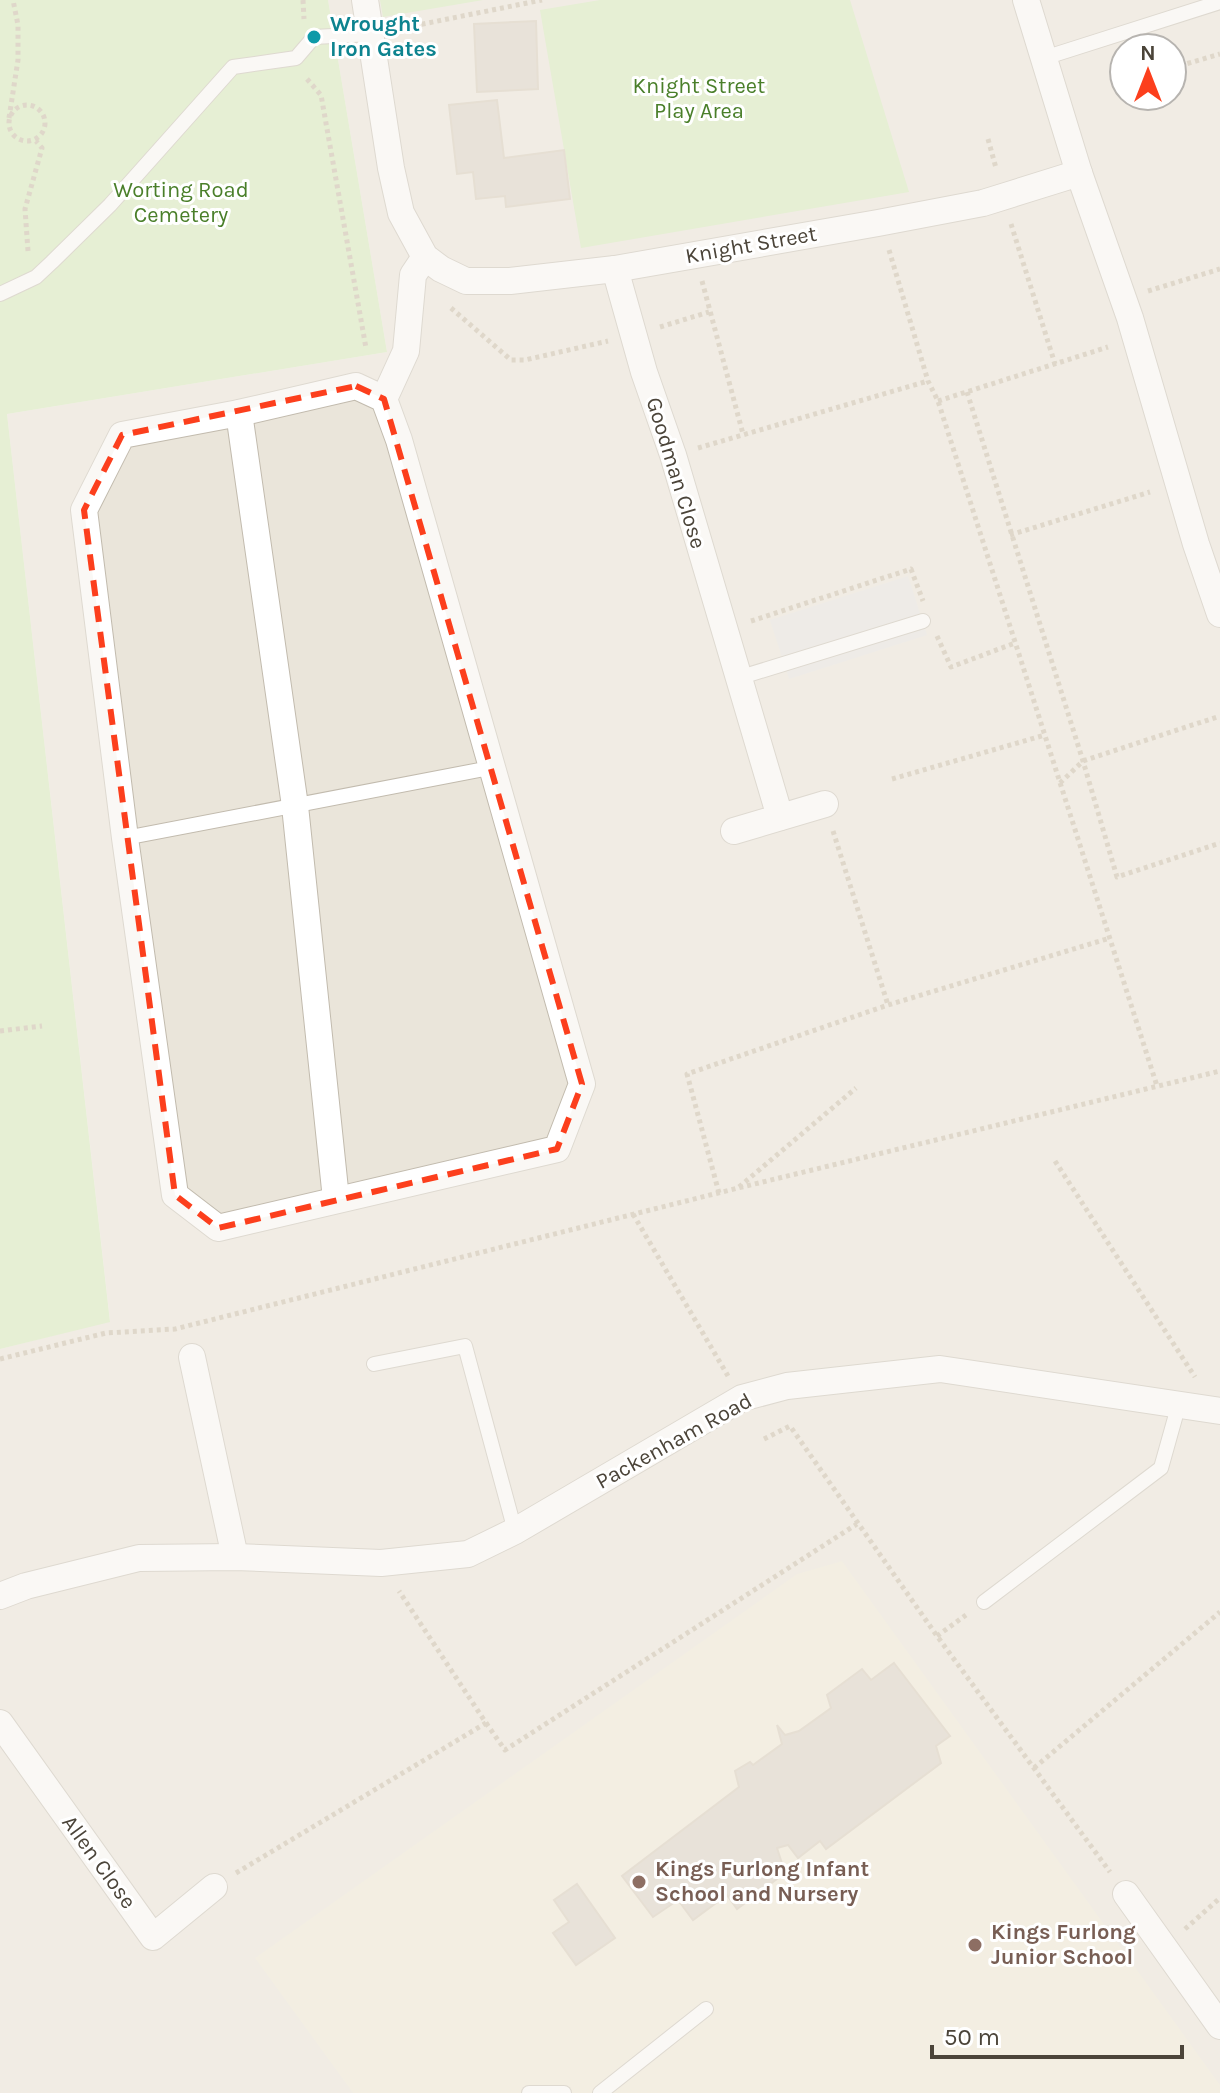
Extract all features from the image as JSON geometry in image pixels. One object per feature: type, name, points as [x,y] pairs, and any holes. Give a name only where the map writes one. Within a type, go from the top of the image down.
[{"type":"street","points":[[365,0],[391,168],[401,213],[419,266],[406,351],[384,399],[399,440],[582,1084],[557,1149],[218,1228],[175,1195],[125,838],[84,510],[122,435],[239,413],[356,386],[384,399]]},
{"type":"street","points":[[1026,0],[1079,173],[1208,540],[1220,614]]},
{"type":"street","name":"Knight Street","points":[[419,266],[441,269],[466,281],[510,281],[615,269],[983,203],[1079,173]]},
{"type":"street","name":"Goodman Close","points":[[615,269],[780,817]]},
{"type":"street","points":[[239,413],[295,806],[336,1199]]},
{"type":"street","points":[[734,831],[825,804]]},
{"type":"street","points":[[192,1357],[235,1557]]},
{"type":"street","name":"Packenham Road","points":[[0,1596],[26,1586],[139,1558],[235,1557],[381,1563],[468,1554],[515,1531],[742,1398],[787,1386],[940,1369],[1220,1411]]},
{"type":"street","name":"Allen Close","points":[[0,1723],[153,1937],[214,1887]]},
{"type":"street","points":[[1126,1894],[1220,2026]]},
{"type":"lane","points":[[1044,58],[1220,2]]},
{"type":"lane","points":[[0,294],[36,277],[110,205],[233,67],[296,58],[314,37],[371,34]]},
{"type":"lane","points":[[738,678],[923,621]]},
{"type":"lane","points":[[125,838],[490,768]]},
{"type":"lane","points":[[374,1364],[465,1346],[515,1531]]},
{"type":"lane","points":[[984,1602],[1161,1468],[1176,1403]]},
{"type":"lane","points":[[600,2093],[706,2009]]},
{"type":"lane","points":[[529,2093],[564,2093]]},
{"type":"path","points":[[9,118],[22,104],[32,104],[43,112],[45,132],[36,141],[26,143],[10,133],[9,118],[18,60],[18,25],[13,0]]},
{"type":"path","points":[[303,0],[305,17],[296,33],[296,58],[299,70],[321,95],[366,348]]},
{"type":"path","points":[[371,34],[542,0]]},
{"type":"path","points":[[1188,63],[1220,54]]},
{"type":"path","points":[[988,139],[1055,364]]},
{"type":"path","points":[[36,141],[42,148],[25,209],[27,249],[36,277]]},
{"type":"path","points":[[889,249],[928,381],[938,401],[1157,1086]]},
{"type":"path","points":[[696,254],[743,434]]},
{"type":"path","points":[[419,266],[511,360],[525,360],[634,335],[709,312]]},
{"type":"path","points":[[1140,294],[1220,269]]},
{"type":"path","points":[[938,401],[1117,344]]},
{"type":"path","points":[[673,455],[928,381]]},
{"type":"path","points":[[967,392],[1117,877],[1220,843]]},
{"type":"path","points":[[1010,535],[1162,488]]},
{"type":"path","points":[[723,630],[911,569],[919,591]]},
{"type":"path","points":[[951,667],[1015,643]]},
{"type":"path","points":[[1060,783],[1083,761],[1220,716]]},
{"type":"path","points":[[892,779],[1045,735]]},
{"type":"path","points":[[825,804],[888,1005]]},
{"type":"path","points":[[719,1193],[687,1074],[888,1005],[1110,938]]},
{"type":"path","points":[[0,1031],[42,1026]]},
{"type":"path","points":[[0,1359],[106,1333],[175,1329],[1220,1071]]},
{"type":"path","points":[[738,1188],[856,1088]]},
{"type":"path","points":[[1055,1161],[1203,1389],[1176,1403]]},
{"type":"path","points":[[633,1214],[732,1383]]},
{"type":"path","points":[[764,1439],[790,1426],[937,1636],[1126,1894]]},
{"type":"path","points":[[381,1563],[505,1750],[857,1524]]},
{"type":"path","points":[[937,1636],[984,1602]]},
{"type":"path","points":[[1034,1768],[1220,1612]]},
{"type":"path","points":[[214,1887],[486,1723]]},
{"type":"path","points":[[1164,1948],[1220,1898]]},
{"type":"highlighted area","points":[[356,386],[384,399],[582,1084],[557,1149],[218,1228],[175,1195],[84,510],[122,435]]},
{"type":"shaded area","points":[[328,0],[1220,0],[1220,2093],[0,2093],[0,1349],[110,1321],[7,414],[387,352]]},
{"type":"shaded area","points":[[908,576],[927,635],[789,679],[770,620]]},
{"type":"shaded area","name":"Kings Furlong Infant School and Nursery","points":[[842,1561],[1220,2085],[1220,2093],[353,2093],[255,1958],[797,1574]]},
{"type":"green space","name":"Worting Road Cemetery","points":[[0,0],[328,0],[387,352],[7,414],[110,1322],[0,1349]]},
{"type":"green space","points":[[380,0],[483,0],[383,17]]},
{"type":"green space","name":"Knight Street Play Area","points":[[600,0],[850,0],[909,192],[581,248],[540,10]]},
{"type":"building","points":[[536,21],[538,89],[477,92],[474,24]]},
{"type":"building","points":[[497,100],[504,158],[564,150],[570,199],[506,207],[505,196],[476,199],[473,172],[457,174],[449,105]]},
{"type":"building","points":[[894,1663],[950,1736],[936,1746],[941,1763],[826,1849],[820,1841],[798,1858],[788,1845],[777,1848],[785,1873],[737,1909],[727,1895],[693,1920],[678,1900],[653,1917],[622,1876],[739,1787],[735,1771],[750,1762],[753,1765],[782,1744],[777,1725],[785,1735],[799,1731],[831,1708],[827,1695],[862,1669],[871,1680]]},
{"type":"building","points":[[577,1884],[615,1938],[576,1965],[553,1933],[569,1922],[554,1900]]},
{"type":"place","name":"Wrought Iron Gates","points":[[314,37]]},
{"type":"place","name":"Kings Furlong Infant School and Nursery","points":[[639,1882]]},
{"type":"place","name":"Kings Furlong Junior School","points":[[975,1945]]}]
